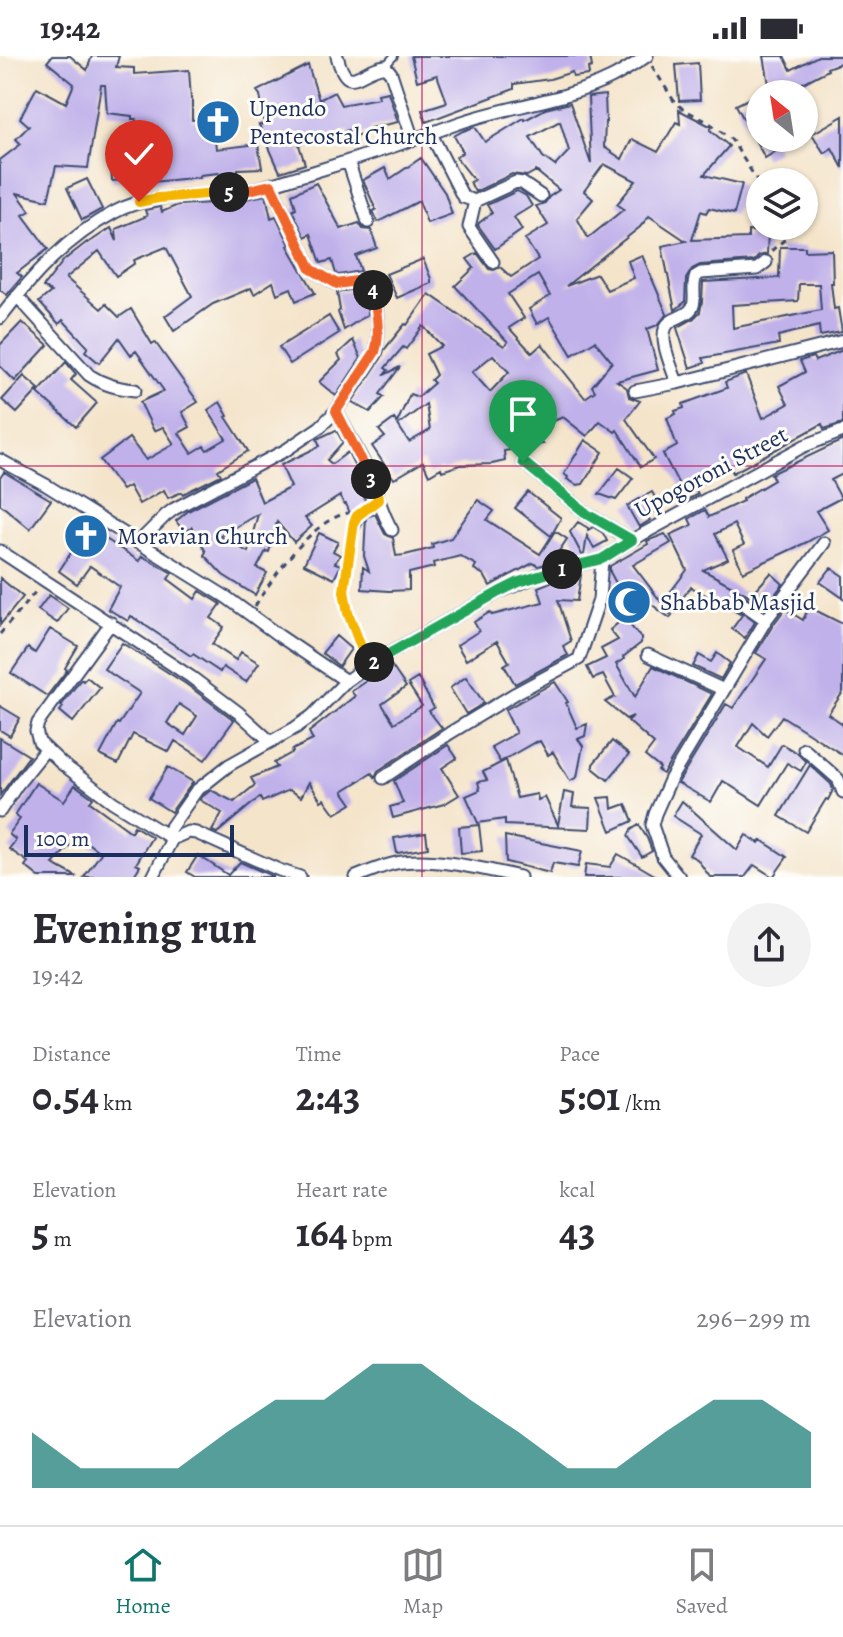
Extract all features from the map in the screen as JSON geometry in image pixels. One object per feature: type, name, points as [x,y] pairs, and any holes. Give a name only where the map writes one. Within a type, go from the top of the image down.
[{"type":"street","points":[[337,56],[340,68],[349,79],[385,66],[391,73],[413,140]]},
{"type":"street","points":[[0,318],[53,256],[116,211],[158,198],[245,191],[271,185],[495,112],[589,87],[609,79],[646,56]]},
{"type":"street","points":[[431,134],[463,197],[475,201],[516,182],[541,196]]},
{"type":"street","points":[[348,161],[368,222]]},
{"type":"street","points":[[138,543],[174,509],[286,450],[320,427],[336,411],[375,352],[378,324],[371,281],[337,284],[311,269],[271,185]]},
{"type":"street","points":[[475,201],[469,227],[493,262]]},
{"type":"street","points":[[677,383],[662,336],[669,323],[692,308],[693,280],[701,273],[757,269],[766,262]]},
{"type":"street","points":[[17,296],[89,375],[113,387],[135,390]]},
{"type":"street","points":[[635,391],[843,341]]},
{"type":"street","points":[[336,411],[365,464],[392,530]]},
{"type":"street","name":"Upogoroni Street","points":[[153,877],[169,836],[196,791],[229,765],[312,716],[346,681],[368,665],[519,582],[602,559],[804,446],[843,431]]},
{"type":"street","points":[[0,460],[197,578],[346,681]]},
{"type":"street","points":[[523,462],[587,514],[632,540]]},
{"type":"street","points":[[679,877],[663,857],[652,825],[655,814],[671,778],[766,620],[824,543]]},
{"type":"street","points":[[0,551],[191,677],[270,741]]},
{"type":"street","points":[[383,778],[495,705],[579,659],[599,600],[602,559]]},
{"type":"street","points":[[742,603],[766,620]]},
{"type":"street","points":[[111,623],[38,723],[36,731],[39,742],[92,786],[169,836],[196,833],[300,877]]},
{"type":"street","points":[[648,655],[724,690]]},
{"type":"street","points":[[0,811],[46,749]]},
{"type":"street","points":[[804,749],[838,779],[843,792]]},
{"type":"street","points":[[356,877],[394,863],[426,862],[478,867],[520,877]]},
{"type":"lane","points":[[385,66],[394,56]]},
{"type":"path","points":[[646,56],[674,101],[731,139],[749,168]]},
{"type":"path","points":[[766,262],[773,248],[784,240]]},
{"type":"path","points":[[368,665],[348,613],[344,591],[354,522],[379,499]]},
{"type":"path","points":[[250,614],[280,571],[317,529],[339,515],[353,511],[361,513]]},
{"type":"path","points":[[0,634],[45,579]]},
{"type":"building","points":[[52,56],[70,56],[87,70],[92,56],[119,56],[116,67],[134,68],[134,74],[189,70],[192,120],[213,118],[216,149],[258,144],[262,168],[143,183],[143,179],[112,181],[110,149],[139,146],[136,119],[107,113],[105,85],[101,85],[88,168],[56,166],[48,200],[17,193],[30,211],[23,215],[48,249],[17,273],[22,277],[7,295],[0,290],[0,160],[21,144],[16,139],[29,126],[20,118],[37,87],[66,103],[74,84],[47,62]]},
{"type":"building","points":[[411,56],[590,56],[592,67],[588,68],[589,75],[573,77],[572,72],[514,84],[514,89],[426,122],[422,110],[447,102],[437,75],[417,81]]},
{"type":"building","points":[[764,56],[784,56],[791,70],[818,56],[843,56],[843,62],[809,80],[768,80]]},
{"type":"building","points":[[698,63],[700,100],[679,101],[676,65]]},
{"type":"building","points":[[308,65],[319,100],[334,92],[341,105],[379,98],[378,94],[388,92],[398,122],[370,128],[370,132],[350,137],[348,130],[326,139],[324,135],[299,145],[305,164],[280,172],[259,125],[265,124],[257,91]]},
{"type":"building","points":[[605,95],[604,147],[622,159],[632,139],[658,152],[676,122],[680,124],[679,110],[712,127],[710,130],[729,146],[704,175],[742,184],[734,214],[709,208],[706,213],[701,211],[692,240],[768,240],[767,254],[754,261],[700,265],[692,269],[686,279],[685,302],[675,310],[662,246],[686,241],[649,216],[640,227],[566,286],[597,274],[607,290],[634,278],[628,261],[642,255],[667,314],[658,325],[647,329],[658,370],[617,381],[627,388],[629,397],[640,401],[626,419],[654,459],[641,467],[617,430],[615,432],[600,421],[587,436],[563,417],[527,432],[543,444],[504,451],[505,461],[460,465],[442,471],[441,468],[429,475],[423,462],[394,479],[372,446],[385,437],[379,430],[394,419],[397,423],[410,394],[418,397],[434,383],[431,380],[436,375],[426,354],[442,346],[423,326],[406,349],[403,347],[385,368],[388,370],[384,375],[400,367],[380,394],[384,397],[370,412],[352,402],[384,350],[429,294],[504,346],[508,342],[455,286],[474,268],[467,259],[477,253],[489,269],[500,267],[511,277],[538,259],[525,239],[548,225],[536,206],[545,203],[559,190],[536,171],[527,176],[512,174],[475,192],[470,182],[474,180],[456,157],[463,152],[454,136],[475,127],[485,142],[524,118],[570,103],[591,164],[588,97]],"holes":[[[560,121],[569,151],[555,166],[543,157],[530,137]],[[604,164],[636,181],[617,204],[624,209],[588,238],[577,218],[593,199],[584,191]],[[538,275],[550,296],[529,309],[537,324],[549,317],[572,355],[595,341],[612,362],[592,386],[595,391],[585,398],[542,344],[532,353],[509,328],[524,318],[508,294]],[[493,355],[509,372],[490,392],[472,372]],[[533,384],[548,411],[541,414],[543,418],[494,426]],[[426,404],[430,430],[409,442],[398,425]]]},
{"type":"building","points":[[746,100],[746,123],[736,105]]},
{"type":"building","points":[[843,116],[843,168],[832,148],[824,153],[818,144],[818,131]]},
{"type":"building","points":[[421,158],[445,193],[452,214],[427,223],[419,201],[378,222],[363,180],[385,168],[390,179]]},
{"type":"building","points":[[87,179],[102,209],[82,220],[67,188]]},
{"type":"building","points":[[316,183],[341,229],[359,223],[363,229],[371,230],[377,248],[356,256],[361,271],[336,274],[332,260],[321,263],[311,234],[305,237],[292,210],[296,208],[292,194]]},
{"type":"building","points":[[517,191],[526,196],[532,206],[514,217],[522,230],[495,249],[478,225],[492,213],[487,205]]},
{"type":"building","points":[[266,195],[271,218],[276,216],[288,246],[315,293],[296,301],[291,288],[277,294],[273,282],[254,294],[251,288],[213,304],[174,331],[165,316],[192,296],[166,247],[134,260],[135,263],[116,276],[99,251],[66,278],[101,309],[106,304],[119,317],[131,309],[152,344],[155,342],[198,402],[182,412],[190,427],[179,433],[192,453],[204,446],[207,450],[226,439],[208,410],[220,402],[248,451],[218,470],[221,475],[183,494],[168,498],[164,490],[139,504],[129,486],[122,490],[100,460],[129,438],[146,460],[174,444],[163,427],[154,431],[140,402],[164,391],[136,351],[131,355],[119,338],[99,363],[85,351],[88,347],[63,320],[59,324],[39,302],[51,292],[43,287],[64,260],[87,242],[111,228],[117,241],[116,229],[147,216],[145,210],[160,207],[162,212],[178,205],[229,202]]},
{"type":"building","points":[[780,247],[805,247],[805,251],[832,250],[834,309],[838,308],[842,332],[820,336],[819,326],[778,336],[779,344],[703,358],[705,363],[690,368],[677,328],[700,312],[703,282],[779,278]],"holes":[[[799,284],[819,284],[821,310],[733,328],[732,305],[798,301]]]},
{"type":"building","points":[[423,259],[431,283],[397,298],[386,274]]},
{"type":"building","points":[[364,288],[368,314],[344,330],[338,312],[337,292]]},
{"type":"building","points":[[329,316],[339,333],[290,364],[279,347]]},
{"type":"building","points":[[22,322],[48,345],[15,381],[0,366],[0,345]]},
{"type":"building","points":[[353,340],[361,358],[336,396],[319,382],[341,360],[338,354]]},
{"type":"building","points":[[843,350],[843,423],[824,429],[822,424],[733,473],[730,466],[695,488],[698,494],[687,500],[663,454],[677,446],[667,418],[684,408],[683,404],[727,388],[725,382],[746,374],[763,418],[788,404],[779,386],[805,372],[800,361],[813,357],[815,361]]},
{"type":"building","points":[[66,362],[76,374],[71,380],[97,403],[76,427],[38,393]]},
{"type":"building","points":[[24,376],[39,389],[17,413],[2,400]]},
{"type":"building","points":[[336,430],[343,442],[327,460],[332,464],[348,452],[367,492],[363,495],[370,509],[358,532],[340,496],[305,518],[312,526],[294,542],[277,522],[269,552],[266,551],[257,568],[267,573],[255,595],[223,575],[204,555],[206,552],[192,527],[185,533],[176,521],[188,511],[252,478],[262,502],[291,487],[281,465],[320,446],[317,439]],"holes":[[[258,514],[248,552],[220,536]]]},
{"type":"building","points":[[585,440],[603,452],[583,484],[577,485],[564,474]]},
{"type":"building","points":[[843,440],[843,474],[831,480],[841,498],[816,511],[828,530],[743,572],[733,550],[744,545],[734,524],[715,534],[728,559],[703,570],[754,598],[752,594],[771,573],[783,584],[764,608],[744,595],[735,599],[737,609],[755,622],[745,638],[732,629],[742,615],[691,587],[670,618],[651,604],[638,615],[614,600],[608,591],[617,585],[610,566],[648,544],[647,541],[665,534],[671,543],[633,565],[662,603],[687,570],[670,535],[692,525],[689,519],[705,510],[709,517],[743,501],[774,480],[771,474]]},
{"type":"building","points":[[619,468],[633,478],[616,500],[599,494]]},
{"type":"building","points":[[4,472],[51,500],[30,529],[0,504],[0,478]]},
{"type":"building","points":[[528,492],[561,518],[551,536],[515,508]]},
{"type":"building","points":[[652,492],[661,508],[647,516],[650,520],[639,527],[627,506]]},
{"type":"building","points":[[478,500],[494,511],[487,520],[540,554],[555,531],[567,539],[551,563],[538,566],[533,563],[490,586],[484,575],[474,569],[476,565],[460,556],[409,573],[409,590],[362,589],[363,567],[369,571],[364,556],[366,517],[375,514],[385,534],[393,538],[396,556],[405,555],[433,548],[432,544],[451,538]]},
{"type":"building","points":[[578,522],[588,530],[593,527],[603,533],[607,541],[594,548],[587,536],[582,555],[570,532]]},
{"type":"building","points":[[82,523],[139,561],[142,556],[172,573],[168,579],[195,599],[200,591],[221,604],[211,618],[224,627],[212,644],[236,660],[241,652],[259,663],[246,682],[223,667],[220,672],[193,654],[191,656],[131,616],[128,621],[108,609],[120,587],[90,566],[77,584],[59,571],[76,545],[71,542]]},
{"type":"building","points":[[319,533],[338,542],[333,551],[340,555],[335,563],[341,565],[334,579],[304,564]]},
{"type":"building","points":[[831,568],[843,576],[843,598],[820,582]]},
{"type":"building","points":[[581,575],[577,601],[558,600],[571,641],[563,646],[568,655],[515,684],[504,665],[509,662],[497,641],[466,660],[457,645],[479,631],[474,622],[490,612],[492,615],[543,602],[538,587]]},
{"type":"building","points":[[0,578],[23,597],[0,625]]},
{"type":"building","points":[[49,595],[68,608],[57,623],[38,610]]},
{"type":"building","points":[[809,607],[843,624],[843,692],[828,714],[843,724],[843,755],[782,716],[767,736],[753,723],[738,747],[768,767],[782,744],[806,762],[801,771],[787,763],[761,805],[723,781],[711,802],[678,783],[726,704],[733,708],[766,659],[756,653],[773,625],[785,609],[803,620]]},
{"type":"building","points":[[624,618],[641,638],[641,643],[616,664],[635,697],[653,666],[712,694],[663,774],[645,756],[654,744],[628,721],[633,716],[626,719],[605,702],[615,697],[603,675],[593,679],[587,667],[606,658],[601,649],[618,640],[610,630]]},
{"type":"building","points":[[50,629],[78,646],[65,668],[67,670],[47,696],[11,673],[28,648],[35,653]]},
{"type":"building","points":[[336,636],[351,649],[339,666],[322,653]]},
{"type":"building","points":[[122,643],[186,684],[234,720],[205,760],[175,741],[169,752],[133,734],[118,764],[100,755],[117,723],[140,693],[104,669]],"holes":[[[179,704],[197,716],[185,735],[167,723]]]},
{"type":"building","points":[[717,653],[730,663],[721,679],[693,666],[699,655],[711,662]]},
{"type":"building","points":[[391,665],[406,687],[382,704],[394,723],[422,706],[408,684],[418,678],[434,708],[429,711],[442,728],[378,771],[375,777],[372,773],[343,791],[352,804],[335,814],[324,799],[321,801],[309,782],[301,797],[289,790],[262,802],[260,797],[217,833],[212,831],[222,813],[200,800],[202,797],[211,790],[234,802],[255,785],[251,778],[277,767],[274,763],[313,740],[309,732],[355,696],[351,691]]},
{"type":"building","points":[[87,677],[100,688],[73,722],[60,711],[61,706],[81,679],[83,681]]},
{"type":"building","points":[[466,677],[484,703],[466,714],[450,688]]},
{"type":"building","points":[[555,682],[568,702],[577,728],[587,724],[585,736],[578,739],[583,746],[577,777],[570,781],[553,752],[548,755],[540,741],[500,762],[491,747],[516,733],[505,710]]},
{"type":"building","points":[[0,706],[20,718],[10,736],[0,730]]},
{"type":"building","points":[[0,738],[29,756],[0,795]]},
{"type":"building","points":[[612,741],[629,755],[608,780],[593,768],[593,764]]},
{"type":"building","points":[[448,745],[457,758],[442,768],[459,795],[444,804],[393,818],[390,807],[403,803],[394,781]]},
{"type":"building","points":[[506,760],[517,798],[537,794],[538,800],[545,797],[558,825],[564,792],[574,794],[572,807],[591,808],[590,829],[505,825],[505,819],[478,823],[466,796],[480,790],[478,782],[487,780],[483,772]]},
{"type":"building","points":[[810,765],[831,784],[833,790],[806,832],[779,816]]},
{"type":"building","points":[[168,767],[193,782],[171,812],[149,798]]},
{"type":"building","points":[[36,783],[64,801],[75,785],[93,798],[90,802],[131,832],[134,826],[152,837],[136,864],[140,866],[133,877],[84,877],[101,853],[78,836],[53,864],[77,877],[39,877],[25,866],[28,862],[9,849],[16,840],[9,834],[20,819],[15,815]]},
{"type":"building","points":[[611,797],[612,809],[626,804],[633,821],[611,831],[598,798]]},
{"type":"building","points":[[682,801],[737,850],[746,835],[759,843],[761,840],[787,857],[773,877],[754,865],[745,877],[710,877],[697,859],[689,855],[701,834],[673,816]]},
{"type":"building","points":[[479,825],[482,851],[461,853],[459,827]]},
{"type":"building","points":[[639,825],[652,851],[642,857],[628,836]]},
{"type":"building","points":[[426,833],[428,848],[397,853],[394,838]]},
{"type":"building","points":[[505,836],[582,851],[578,867],[553,863],[550,873],[506,862]]},
{"type":"building","points":[[618,854],[658,877],[584,877],[586,864],[610,867]]},
{"type":"building","points":[[198,855],[228,875],[240,862],[274,877],[195,877],[187,872]]},
{"type":"place","name":"Upendo Pentecostal Church","points":[[218,122]]},
{"type":"place","name":"Moravian Church","points":[[86,536]]},
{"type":"place","name":"Shabbab Masjid","points":[[629,602]]},
{"type":"route","points":[[139,202],[245,191],[271,185],[311,269],[337,284],[371,281],[378,342],[375,352],[336,411],[365,464],[379,499],[354,522],[344,591],[348,613],[368,665],[519,582],[602,559],[632,540],[587,514],[523,462]]}]
